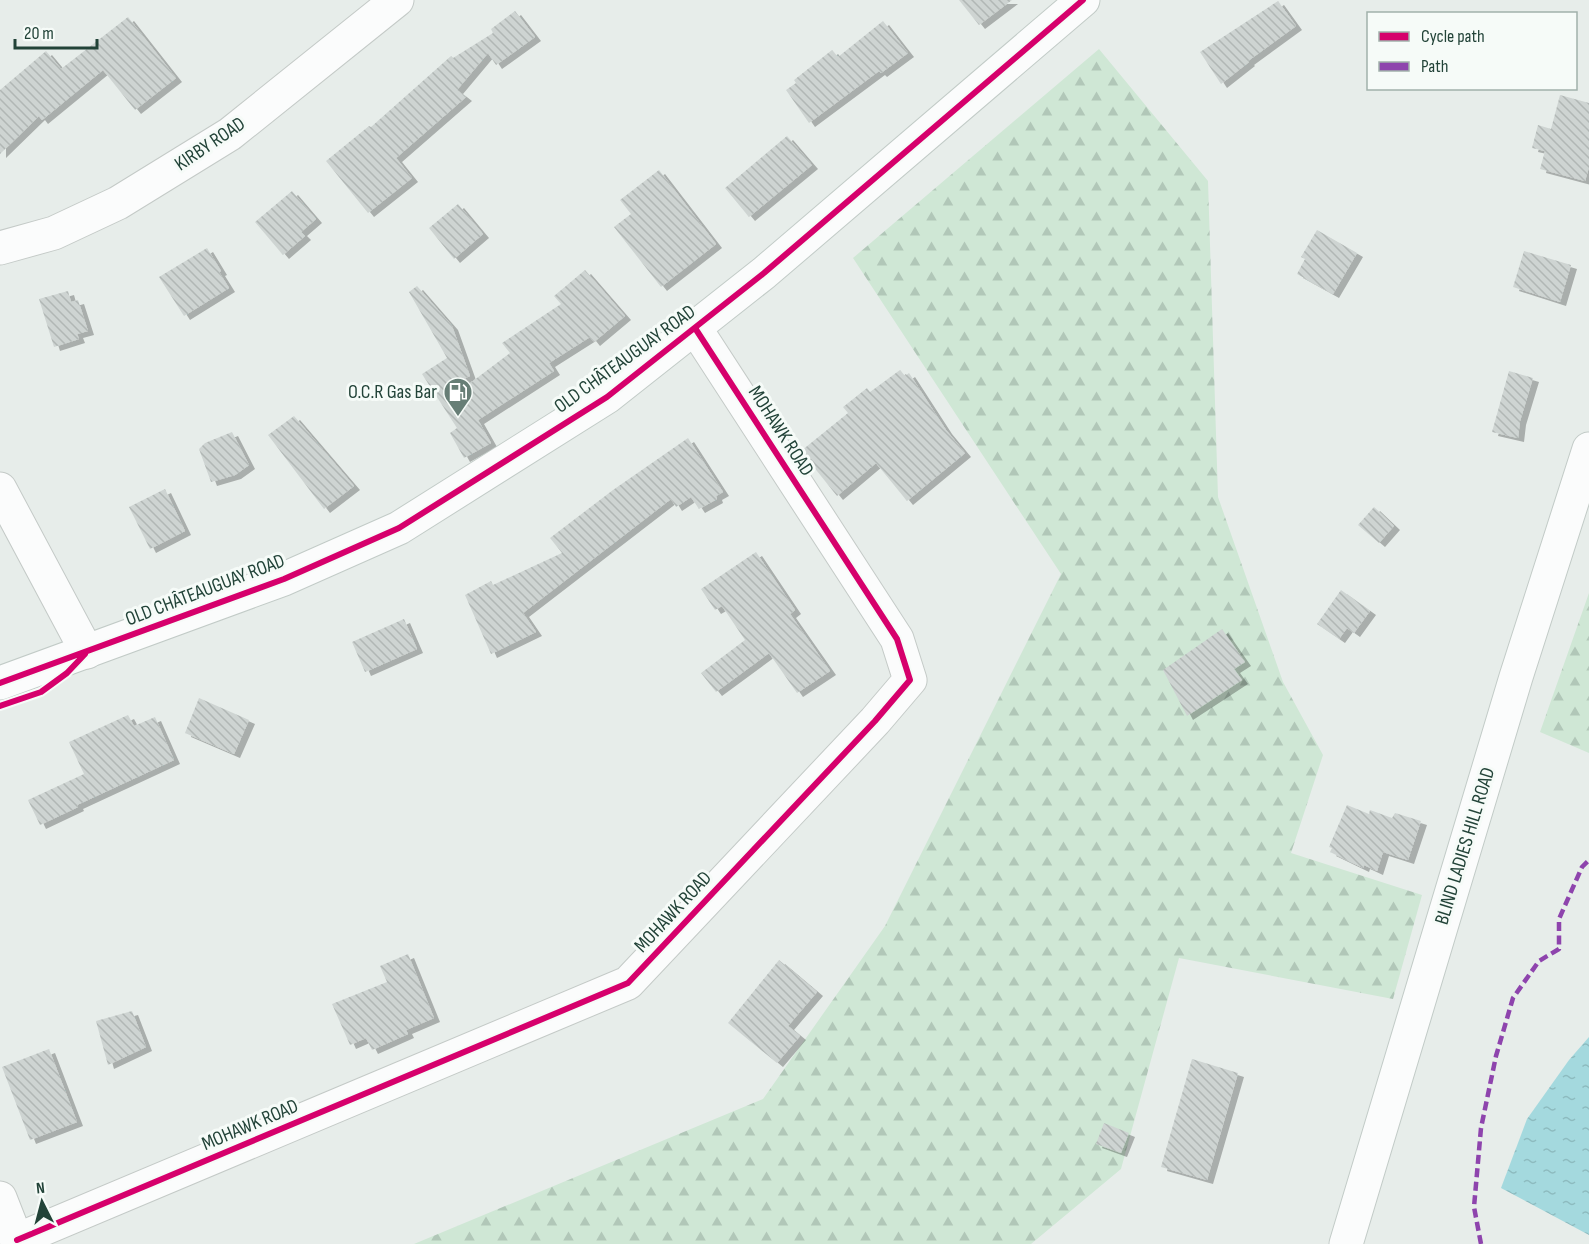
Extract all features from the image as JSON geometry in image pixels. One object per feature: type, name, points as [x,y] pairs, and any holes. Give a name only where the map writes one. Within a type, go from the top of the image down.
[{"type":"street","name":"KIRBY ROAD","points":[[0,248],[54,232],[118,203],[230,134],[397,0]]},
{"type":"street","name":"OLD CHÂTEAUGUAY ROAD","points":[[0,683],[284,579],[399,528],[607,397],[764,273],[1083,0]]},
{"type":"street","name":"MOHAWK ROAD","points":[[0,1198],[17,1242],[628,983],[875,721],[910,680],[897,639],[695,328]]},
{"type":"street","name":"BLIND LADIES HILL ROAD","points":[[1346,1244],[1512,688],[1589,449]]},
{"type":"street","points":[[0,489],[87,652]]},
{"type":"green space","points":[[1099,49],[1208,181],[1218,497],[1283,682],[1323,755],[1291,853],[1422,895],[1393,999],[1179,958],[1121,1169],[1031,1244],[414,1244],[763,1099],[885,926],[1061,574],[853,258]]},
{"type":"green space","points":[[1589,593],[1589,753],[1540,732]]},
{"type":"water","points":[[1589,1037],[1589,1235],[1501,1188],[1527,1119],[1569,1060]]},
{"type":"building","points":[[959,0],[1012,0],[979,25]]},
{"type":"building","points":[[1278,1],[1296,26],[1221,84],[1200,52]]},
{"type":"building","points":[[515,11],[535,37],[496,65],[488,53],[457,90],[466,97],[396,158],[412,178],[368,213],[326,161],[369,126],[371,127],[451,56],[453,58],[493,33],[491,29]]},
{"type":"building","points":[[128,17],[176,78],[135,110],[103,70],[42,120],[39,116],[0,154],[0,90],[46,51],[61,69]]},
{"type":"building","points":[[883,21],[908,53],[881,73],[879,71],[809,123],[786,90],[796,83],[794,80],[832,50],[838,57]]},
{"type":"building","points":[[1560,95],[1589,103],[1589,167],[1585,181],[1540,169],[1545,151],[1532,148],[1538,125],[1551,129]]},
{"type":"building","points":[[787,136],[812,165],[749,217],[725,188]]},
{"type":"building","points":[[659,170],[716,244],[661,287],[614,227],[631,214],[620,200]]},
{"type":"building","points":[[292,191],[316,219],[301,232],[305,236],[283,255],[255,222]]},
{"type":"building","points":[[458,204],[483,234],[454,259],[429,228]]},
{"type":"building","points":[[1317,230],[1357,253],[1333,294],[1297,274],[1305,259],[1301,257]]},
{"type":"building","points":[[207,248],[229,288],[184,316],[159,277]]},
{"type":"building","points":[[1524,251],[1571,265],[1560,302],[1513,287]]},
{"type":"building","points":[[585,270],[625,316],[594,342],[590,337],[549,363],[554,371],[478,420],[491,443],[464,458],[450,433],[457,428],[422,374],[447,358],[409,292],[417,286],[452,326],[470,376],[465,378],[469,384],[510,353],[502,343],[561,304],[554,296]]},
{"type":"building","points":[[68,291],[71,302],[78,300],[88,331],[77,334],[79,339],[54,347],[39,299]]},
{"type":"building","points":[[900,370],[905,376],[909,373],[946,430],[965,453],[907,501],[876,463],[837,496],[801,451],[848,413],[843,407],[867,388],[870,392]]},
{"type":"building","points":[[1509,371],[1533,378],[1520,421],[1518,438],[1492,432]]},
{"type":"building","points":[[294,416],[354,486],[324,509],[268,435]]},
{"type":"building","points":[[232,432],[249,465],[235,475],[211,482],[199,449],[205,443]]},
{"type":"building","points":[[688,438],[723,492],[716,496],[717,499],[699,509],[691,497],[676,507],[671,499],[523,613],[536,632],[491,654],[465,595],[491,581],[493,585],[562,553],[550,538],[613,490]]},
{"type":"building","points":[[165,489],[185,531],[150,549],[129,507]]},
{"type":"building","points":[[1374,507],[1394,526],[1379,543],[1358,525]]},
{"type":"building","points":[[756,552],[795,610],[790,614],[830,671],[797,693],[769,653],[716,692],[701,673],[745,640],[722,606],[715,610],[701,589]]},
{"type":"building","points":[[1341,590],[1370,611],[1354,633],[1347,628],[1339,639],[1317,624]]},
{"type":"building","points":[[404,619],[417,649],[365,672],[352,642]]},
{"type":"building","points":[[1222,629],[1245,662],[1234,669],[1242,680],[1187,716],[1163,670]]},
{"type":"building","points":[[199,698],[249,720],[234,754],[185,733]]},
{"type":"building","points":[[128,715],[134,726],[155,717],[174,760],[77,805],[78,807],[40,825],[28,800],[84,774],[69,742]]},
{"type":"building","points":[[1347,805],[1369,814],[1370,810],[1392,818],[1395,813],[1421,821],[1408,860],[1383,852],[1377,871],[1364,865],[1363,868],[1330,852],[1332,848],[1329,847]]},
{"type":"building","points":[[408,954],[434,1018],[406,1030],[408,1034],[372,1050],[366,1038],[350,1045],[332,1004],[387,982],[380,966]]},
{"type":"building","points":[[779,960],[817,992],[788,1026],[800,1036],[777,1063],[728,1023]]},
{"type":"building","points":[[132,1011],[146,1047],[108,1065],[96,1021]]},
{"type":"building","points":[[49,1049],[77,1122],[30,1140],[2,1067]]},
{"type":"building","points":[[1192,1059],[1238,1073],[1207,1180],[1161,1167]]},
{"type":"building","points":[[1104,1123],[1129,1133],[1121,1153],[1096,1144]]},
{"type":"marked path","points":[[1481,1244],[1474,1207],[1481,1128],[1496,1056],[1513,998],[1539,961],[1559,949],[1559,919],[1582,867],[1589,860]]},
{"type":"cycle path","points":[[0,683],[284,579],[399,528],[607,397],[764,273],[1083,0]]},
{"type":"cycle path","points":[[17,1240],[628,983],[875,721],[910,680],[897,639],[695,328]]},
{"type":"cycle path","points":[[0,706],[41,692],[67,673],[85,654]]},
{"type":"place","name":"O.C.R Gas Bar","points":[[458,418]]}]
